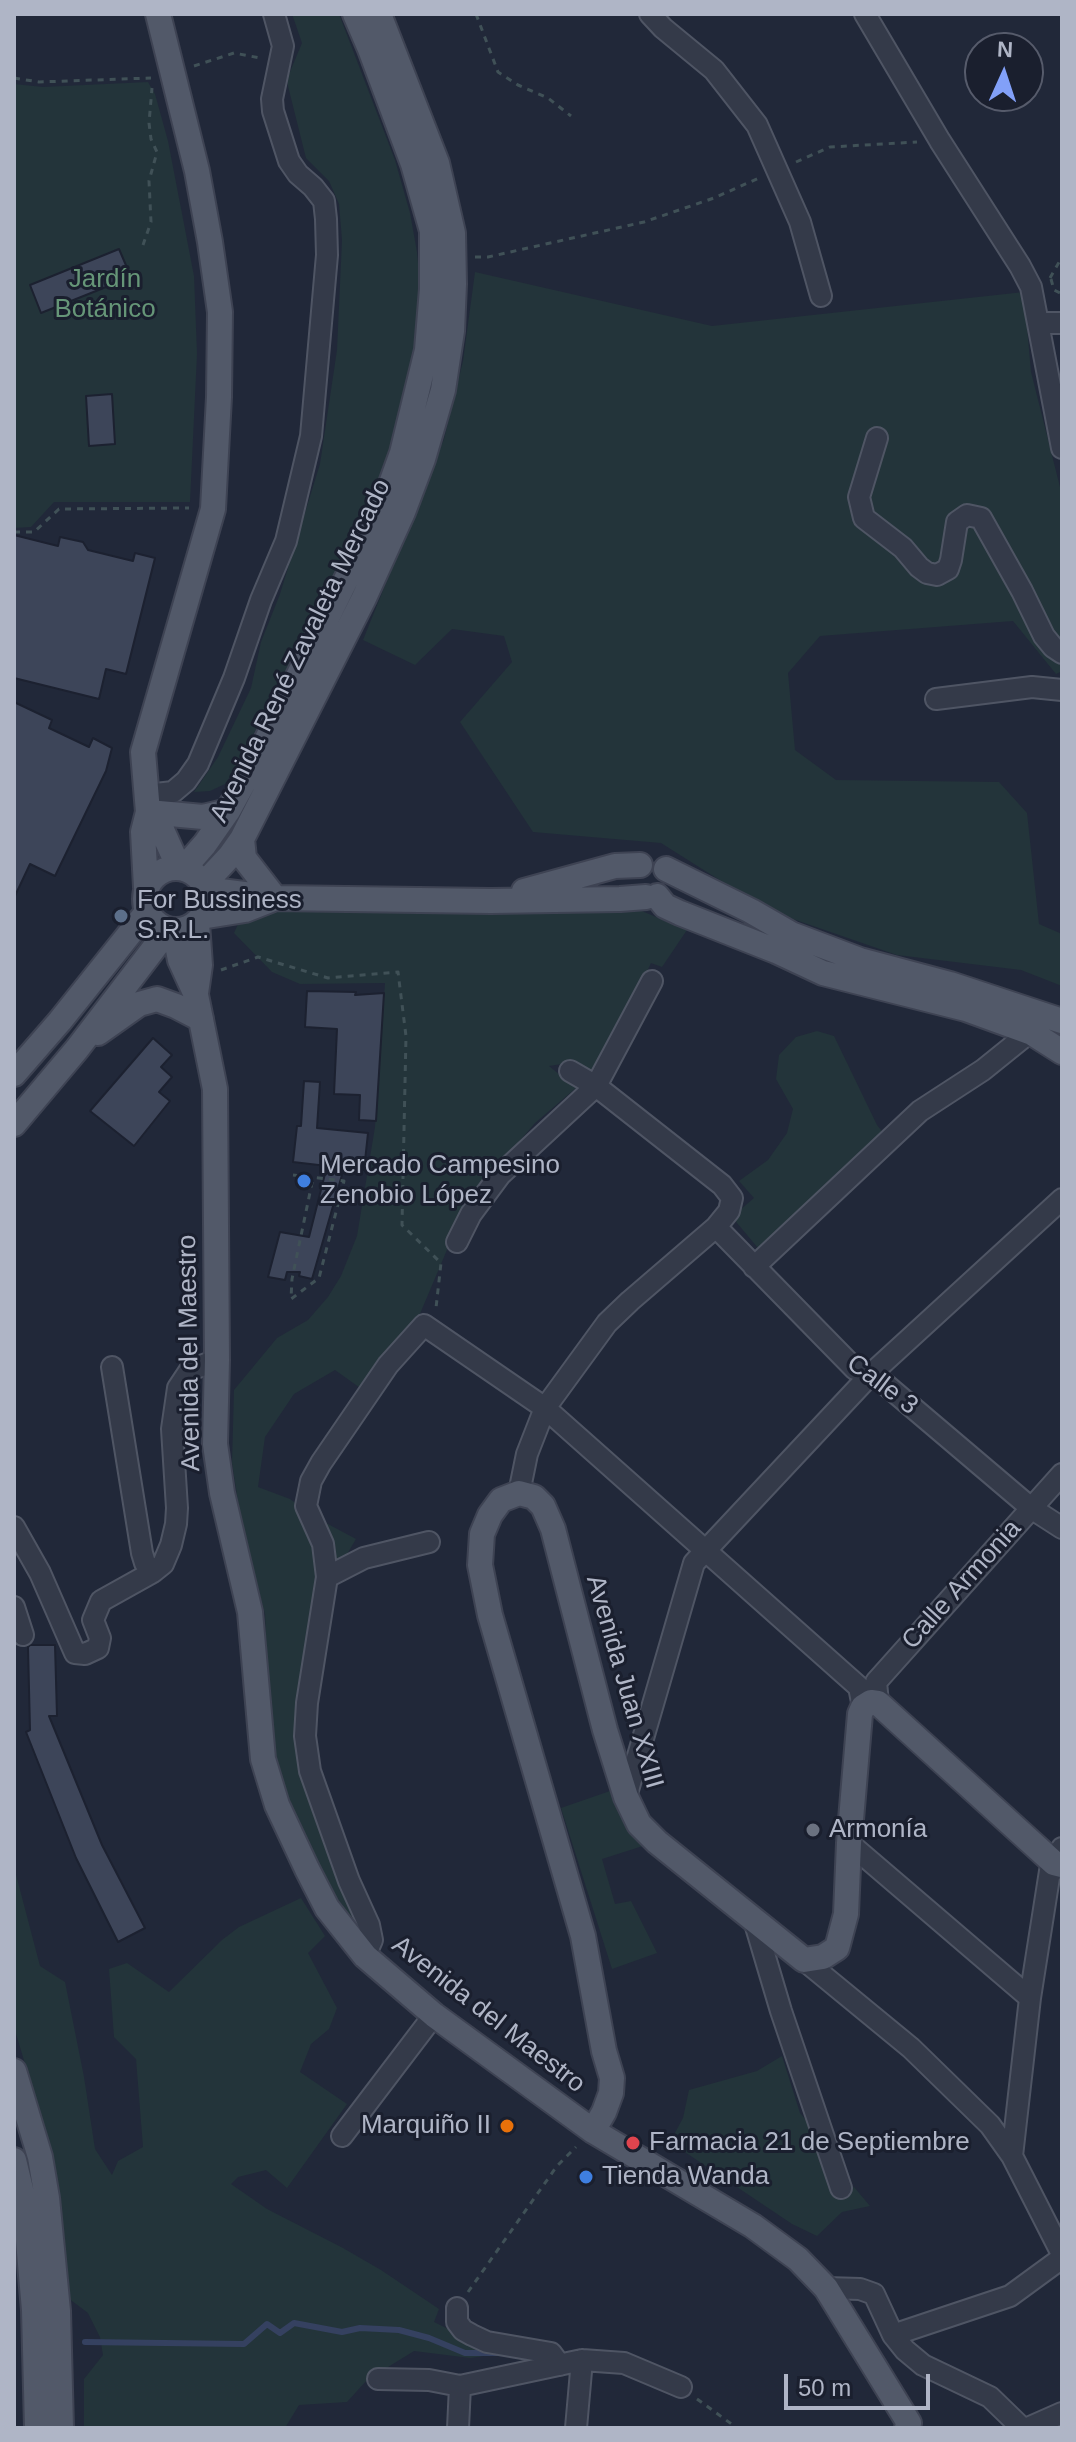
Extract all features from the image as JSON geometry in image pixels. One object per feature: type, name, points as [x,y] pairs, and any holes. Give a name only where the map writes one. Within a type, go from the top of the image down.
[{"type":"main road","points":[[158,14],[197,171],[210,242],[220,312],[219,397],[213,509],[143,752],[147,804],[143,832],[144,900],[147,912],[158,926],[185,925],[245,910],[275,898]]},
{"type":"main road","name":"Avenida René Zavaleta Mercado","points":[[181,868],[205,844],[228,811],[384,503],[402,453],[427,350],[432,289],[432,231],[413,164],[355,14]]},
{"type":"main road","name":"Avenida René Zavaleta Mercado","points":[[204,887],[242,839],[364,598],[403,512],[423,459],[443,390],[452,331],[453,233],[437,163],[379,14]]},
{"type":"main road","points":[[147,804],[203,817],[228,811]]},
{"type":"main road","points":[[147,804],[181,868]]},
{"type":"main road","points":[[242,839],[244,858],[275,898]]},
{"type":"main road","points":[[491,901],[615,866],[656,862],[791,934],[860,960],[950,984],[1047,1023],[1062,1052]]},
{"type":"main road","points":[[640,865],[634,874],[637,891],[680,913],[823,973],[966,1009],[1047,1023]]},
{"type":"main road","points":[[14,1124],[185,925],[206,906],[204,887],[195,874],[181,868],[158,873],[146,887]]},
{"type":"main road","points":[[204,887],[275,898],[620,899],[652,897],[666,890],[669,884],[666,869]]},
{"type":"main road","points":[[14,1074],[147,912]]},
{"type":"main road","name":"Avenida del Maestro","points":[[185,925],[180,960],[198,997],[215,1089],[215,1444],[222,1493],[250,1612],[263,1759],[277,1805],[327,1908],[365,1956],[434,2015],[593,2131],[753,2226],[798,2259],[826,2288],[909,2423],[907,2428]]},
{"type":"main road","points":[[77,1049],[145,1001],[157,999],[176,1006],[198,997]]},
{"type":"main road","points":[[519,1493],[501,1500],[490,1515],[482,1534],[480,1565],[490,1615],[583,1936],[604,2051],[612,2078],[611,2093],[593,2131]]},
{"type":"main road","name":"Avenida Juan XXIII","points":[[519,1493],[534,1497],[543,1506],[553,1529],[605,1730],[626,1797],[639,1824],[657,1842],[804,1960]]},
{"type":"main road","points":[[804,1960],[823,1957],[837,1948],[846,1914],[860,1714],[871,1705],[1059,1859]]},
{"type":"main road","points":[[14,2071],[40,2157],[47,2198],[58,2311],[61,2428]]},
{"type":"main road","points":[[14,2160],[25,2206],[34,2310],[37,2428]]},
{"type":"street","points":[[147,804],[173,792],[198,764],[286,541],[311,436],[327,255],[326,219],[324,201],[289,161],[273,111],[272,99],[283,46],[274,14]]},
{"type":"street","points":[[650,14],[714,70],[757,125],[800,222],[821,296]]},
{"type":"street","points":[[865,14],[1031,287],[1062,448]]},
{"type":"street","points":[[1039,323],[1062,323]]},
{"type":"street","points":[[877,438],[859,497],[864,518],[903,548],[919,567],[937,575],[948,569],[957,522],[967,515],[981,518],[1044,636],[1062,653]]},
{"type":"street","points":[[936,699],[1032,687],[1062,690]]},
{"type":"street","points":[[457,1242],[471,1214],[500,1175],[596,1086],[652,981]]},
{"type":"street","points":[[754,1267],[920,1111],[1047,1023]]},
{"type":"street","points":[[519,1493],[527,1454],[545,1408],[607,1323],[716,1227],[729,1211],[732,1198],[722,1185],[596,1086],[570,1071]]},
{"type":"street","points":[[626,1797],[694,1563],[872,1373],[1062,1199]]},
{"type":"street","name":"Calle 3","points":[[716,1227],[855,1369],[872,1373],[1031,1508],[1062,1528]]},
{"type":"street","points":[[365,1956],[372,1940],[369,1925],[349,1881],[310,1771],[305,1736],[307,1703],[327,1577],[323,1544],[306,1506],[311,1481],[388,1365],[424,1325],[545,1408],[859,1687],[871,1705]]},
{"type":"street","points":[[14,1527],[40,1573],[75,1653],[85,1654],[98,1648],[100,1638],[93,1620],[101,1601],[163,1564],[176,1524],[177,1488],[172,1429],[178,1388],[190,1370],[217,1360]]},
{"type":"street","points":[[112,1367],[139,1538],[145,1563],[153,1572]]},
{"type":"street","name":"Calle Armonia","points":[[871,1705],[876,1682],[1062,1474]]},
{"type":"street","points":[[327,1577],[364,1558],[429,1542]]},
{"type":"street","points":[[14,1607],[23,1635]]},
{"type":"street","points":[[849,1843],[1030,1998]]},
{"type":"street","points":[[1012,2156],[1030,1998],[1050,1871],[1059,1859]]},
{"type":"street","points":[[754,1920],[781,2011],[841,2188]]},
{"type":"street","points":[[804,1960],[911,2048],[990,2125],[1012,2156],[1062,2256],[1010,2296],[893,2335]]},
{"type":"street","points":[[342,2136],[434,2015]]},
{"type":"street","points":[[826,2288],[860,2289],[874,2294],[893,2335],[905,2350],[923,2365],[990,2397],[1022,2428]]},
{"type":"street","points":[[457,2308],[457,2322],[472,2335],[487,2342],[551,2353],[560,2365]]},
{"type":"street","points":[[576,2428],[582,2360]]},
{"type":"street","points":[[378,2379],[429,2380],[460,2386],[582,2360],[624,2363],[681,2387]]},
{"type":"street","points":[[458,2428],[460,2386]]},
{"type":"street","points":[[1028,2428],[1062,2413]]},
{"type":"path","points":[[476,14],[498,72],[548,98],[571,116]]},
{"type":"path","points":[[188,68],[234,53],[279,62]]},
{"type":"path","points":[[14,78],[39,82],[155,77]]},
{"type":"path","points":[[143,245],[151,222],[149,181],[157,152],[149,123],[152,88]]},
{"type":"path","points":[[453,259],[488,257],[644,222],[714,198],[830,147],[940,141]]},
{"type":"path","points":[[1051,277],[1054,290],[1062,294]]},
{"type":"path","points":[[14,532],[34,532],[59,509],[186,508]]},
{"type":"path","points":[[198,997],[258,957],[328,978],[398,972],[406,1036],[402,1225],[441,1263],[434,1331]]},
{"type":"path","points":[[293,1175],[344,1181],[319,1278],[291,1299],[292,1279],[313,1178]]},
{"type":"path","points":[[457,2308],[557,2166],[593,2131]]},
{"type":"path","points":[[681,2387],[737,2428]]},
{"type":"green space","points":[[292,14],[339,14],[395,160],[417,252],[421,297],[414,364],[389,458],[355,541],[236,768],[225,784],[210,791],[194,792],[218,757],[251,688],[261,642],[280,594],[320,464],[337,350],[342,240],[339,204],[329,181],[306,158],[288,86],[287,79],[302,43]]},
{"type":"green space","name":"Jardín Botánico","points":[[148,82],[155,94],[168,141],[194,276],[197,354],[190,502],[54,502],[31,527],[14,528],[14,84],[43,87]]},
{"type":"green space","points":[[475,272],[712,326],[1024,292],[1031,372],[1062,495],[1062,671],[1056,674],[1013,621],[820,636],[788,673],[795,750],[836,780],[999,782],[1027,813],[1039,924],[1062,934],[1062,986],[1021,970],[897,955],[767,910],[661,843],[533,832],[460,722],[512,662],[504,636],[452,629],[415,665],[363,640],[444,439],[463,361]]},
{"type":"green space","points":[[630,906],[687,930],[662,967],[651,963],[619,1030],[592,1074],[568,1063],[549,1066],[576,1088],[535,1123],[482,1185],[460,1219],[414,1328],[363,1390],[335,1370],[294,1394],[265,1437],[258,1487],[290,1499],[311,1515],[356,1539],[343,1561],[322,1581],[309,1625],[298,1709],[302,1770],[324,1841],[361,1933],[334,1894],[299,1830],[279,1769],[270,1730],[265,1614],[242,1527],[232,1463],[234,1390],[277,1338],[308,1320],[328,1297],[341,1276],[357,1236],[375,1127],[385,983],[300,984],[272,972],[234,933],[240,920],[261,910]]},
{"type":"green space","points":[[817,1031],[834,1036],[884,1134],[786,1230],[758,1248],[732,1217],[754,1198],[739,1181],[768,1160],[787,1133],[793,1109],[776,1079],[779,1055],[796,1037]]},
{"type":"green space","points":[[613,1790],[646,1845],[602,1859],[615,1904],[631,1901],[657,1953],[612,1969],[561,1808]]},
{"type":"green space","points":[[14,1867],[40,1966],[65,1982],[95,2149],[112,2175],[118,2161],[143,2147],[136,2059],[114,2037],[109,1969],[127,1963],[169,1992],[239,1927],[301,1898],[325,1936],[308,1953],[337,2008],[329,2029],[311,2044],[300,2072],[347,2104],[287,2188],[266,2170],[238,2177],[231,2184],[267,2209],[381,2270],[439,2309],[434,2322],[505,2353],[470,2358],[414,2351],[367,2380],[347,2402],[299,2405],[285,2428],[84,2428],[84,2379],[103,2355],[100,2337],[88,2313],[68,2298],[59,2197],[38,2107],[14,2027]]},
{"type":"green space","points":[[782,2056],[800,2113],[813,2128],[834,2194],[854,2187],[870,2206],[842,2212],[817,2236],[792,2224],[670,2142],[683,2118],[689,2090],[757,2071]]},
{"type":"building","points":[[119,249],[131,277],[41,313],[30,285]]},
{"type":"building","points":[[112,394],[115,444],[89,446],[86,396]]},
{"type":"building","points":[[14,535],[58,546],[60,537],[83,542],[88,550],[133,561],[135,553],[155,558],[126,674],[106,669],[99,699],[14,678]]},
{"type":"building","points":[[14,702],[52,720],[49,728],[89,747],[93,738],[112,748],[106,771],[55,876],[30,864],[14,898]]},
{"type":"building","points":[[307,991],[356,992],[355,995],[384,993],[376,1121],[359,1120],[360,1095],[334,1094],[337,1029],[305,1027]]},
{"type":"building","points":[[153,1038],[172,1055],[161,1067],[172,1077],[159,1092],[170,1101],[134,1146],[90,1111]]},
{"type":"building","points":[[304,1081],[320,1082],[317,1128],[368,1133],[364,1170],[344,1168],[312,1279],[299,1276],[300,1272],[287,1272],[285,1280],[268,1277],[280,1232],[309,1237],[327,1166],[293,1162],[297,1126],[301,1126]]},
{"type":"building","points":[[30,1645],[55,1645],[57,1716],[49,1716],[102,1845],[145,1928],[118,1942],[76,1858],[26,1732],[30,1730]]},
{"type":"waterway","points":[[85,2342],[244,2344],[267,2324],[280,2333],[294,2323],[342,2332],[360,2328],[399,2330],[465,2353],[497,2353]]},
{"type":"place","name":"For Bussiness S.R.L.","points":[[121,916]]},
{"type":"place","name":"Mercado Campesino Zenobio López","points":[[304,1181]]},
{"type":"place","name":"Armonía","points":[[813,1830]]},
{"type":"place","name":"Marquiño II","points":[[507,2126]]},
{"type":"place","name":"Farmacia 21 de Septiembre","points":[[633,2143]]},
{"type":"place","name":"Tienda Wanda","points":[[586,2177]]}]
